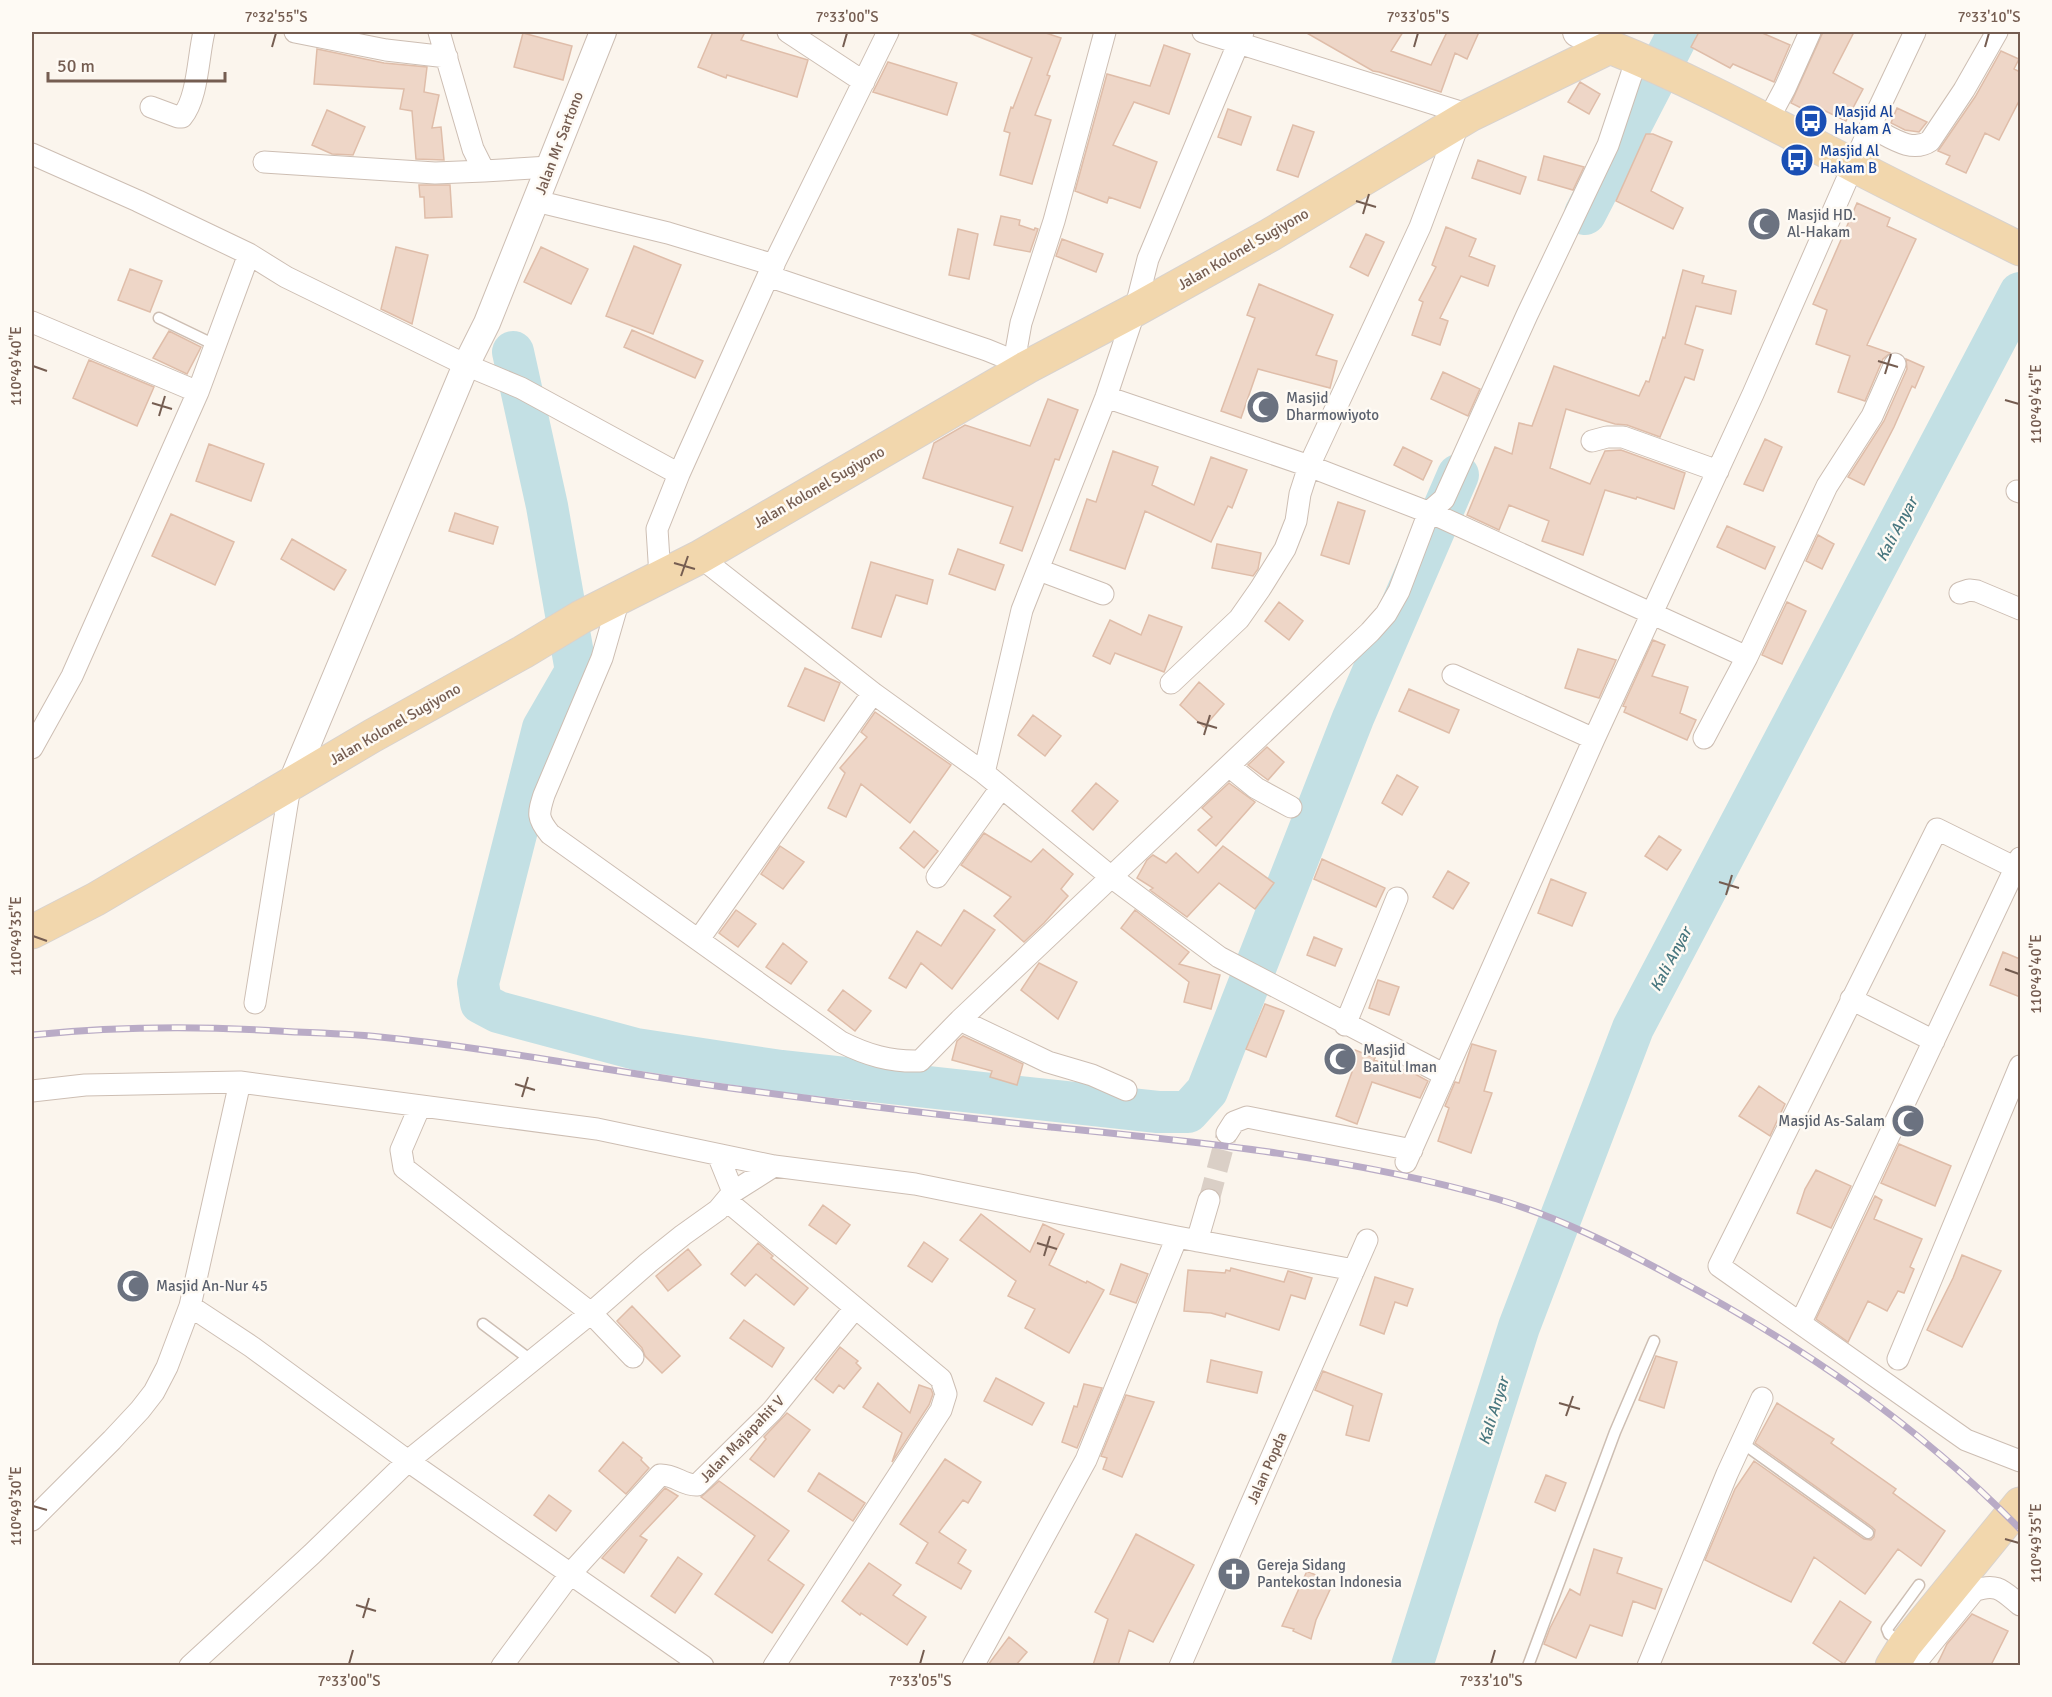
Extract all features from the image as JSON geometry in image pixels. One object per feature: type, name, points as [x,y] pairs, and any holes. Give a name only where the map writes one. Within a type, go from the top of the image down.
[{"type":"main road","points":[[1578,32],[1768,120],[1853,166],[2020,249]]},
{"type":"main road","name":"Jalan Kolonel Sugiyono","points":[[32,932],[96,899],[290,786],[372,735],[606,604],[658,555],[699,557],[1020,364],[1135,310],[1270,235],[1465,119],[1642,61]]},
{"type":"main road","points":[[1904,1659],[2020,1504]]},
{"type":"street","points":[[151,107],[178,117],[182,117],[188,111],[204,32]]},
{"type":"street","points":[[296,32],[386,50],[447,57]]},
{"type":"street","points":[[439,32],[473,149],[484,171]]},
{"type":"street","name":"Jalan Mr Sartono","points":[[290,786],[466,365],[487,323],[603,32]]},
{"type":"street","points":[[788,32],[864,82]]},
{"type":"street","points":[[658,555],[679,474],[771,270],[888,32]]},
{"type":"street","points":[[536,201],[668,233],[1020,364],[1021,323],[1054,221],[1106,32]]},
{"type":"street","points":[[1171,683],[1239,619],[1284,549],[1296,521],[1300,494],[1308,466],[1420,227],[1465,119],[1241,37],[1203,32]]},
{"type":"street","points":[[1768,120],[1810,32]]},
{"type":"street","points":[[1227,1133],[1234,1122],[1247,1117],[1409,1156],[1593,739],[1718,471],[1870,127],[1916,32]]},
{"type":"street","points":[[1870,127],[1915,147],[1930,141],[1964,90],[1997,32]]},
{"type":"street","points":[[984,773],[1017,627],[1106,397],[1135,310],[1148,259],[1241,37]]},
{"type":"street","points":[[606,604],[602,658],[544,795],[539,816],[550,834],[841,1042],[864,1054],[898,1062],[920,1061],[1110,876],[1348,655],[1386,614],[1434,514],[1444,499],[1527,315],[1608,145],[1642,61]]},
{"type":"street","points":[[32,154],[249,254],[286,277],[466,365],[521,388],[679,474]]},
{"type":"street","points":[[264,162],[435,173],[549,168]]},
{"type":"street","points":[[32,748],[72,676],[198,392],[249,254]]},
{"type":"street","points":[[32,322],[198,392]]},
{"type":"street","points":[[1704,738],[1747,657],[1830,480],[1872,416],[1895,364]]},
{"type":"street","points":[[1106,397],[1308,466],[1434,514],[1747,657]]},
{"type":"street","points":[[1592,441],[1607,437],[1623,437],[1718,471]]},
{"type":"street","points":[[699,557],[873,693],[984,773],[1181,931],[1259,980],[1445,1076]]},
{"type":"street","points":[[1038,570],[1103,594]]},
{"type":"street","points":[[1960,593],[1969,590],[1977,591],[2020,609]]},
{"type":"street","points":[[1453,675],[1593,739]]},
{"type":"street","points":[[699,939],[873,693]]},
{"type":"street","points":[[1229,766],[1263,793],[1291,807]]},
{"type":"street","points":[[255,1003],[290,786]]},
{"type":"street","points":[[937,876],[1001,788]]},
{"type":"street","points":[[1801,1322],[2019,865],[1937,829],[1719,1266],[1966,1440],[2020,1461]]},
{"type":"street","points":[[1345,1025],[1397,898]]},
{"type":"street","points":[[1851,999],[1934,1041]]},
{"type":"street","points":[[960,1020],[1048,1062],[1092,1075],[1126,1090]]},
{"type":"street","points":[[1898,1359],[2020,1066]]},
{"type":"street","points":[[32,1520],[112,1440],[154,1392],[176,1347],[190,1306],[240,1082]]},
{"type":"street","points":[[32,1091],[85,1085],[240,1082],[597,1129],[774,1166],[915,1184],[1354,1270]]},
{"type":"street","points":[[420,1106],[401,1150],[404,1168],[591,1312],[633,1357]]},
{"type":"street","points":[[718,1155],[730,1197],[855,1308],[940,1379],[946,1394],[941,1410],[774,1665]]},
{"type":"street","points":[[190,1665],[312,1554],[408,1461],[648,1263],[730,1197],[774,1166]]},
{"type":"street","points":[[973,1665],[1076,1480],[1187,1239],[1209,1200]]},
{"type":"street","name":"Jalan Popda","points":[[1180,1665],[1367,1240]]},
{"type":"street","points":[[190,1306],[252,1347],[408,1461],[703,1665]]},
{"type":"street","name":"Jalan Majapahit V","points":[[502,1665],[571,1573],[660,1475],[674,1477],[693,1486],[702,1481],[772,1411],[855,1308]]},
{"type":"street","points":[[1648,1665],[1741,1442],[1762,1398]]},
{"type":"street","points":[[1904,1659],[1974,1591],[1986,1587],[1999,1588],[2020,1605]]},
{"type":"lane","points":[[159,318],[215,345]]},
{"type":"lane","points":[[483,1324],[532,1360]]},
{"type":"lane","points":[[1528,1665],[1615,1432],[1654,1341]]},
{"type":"lane","points":[[1741,1442],[1868,1533]]},
{"type":"lane","points":[[1904,1659],[1887,1629],[1919,1585]]},
{"type":"building","points":[[713,32],[745,32],[741,40],[808,60],[797,97],[727,75],[726,78],[698,67]]},
{"type":"building","points":[[967,32],[1043,32],[1061,38],[1035,115],[1051,120],[1032,184],[1000,175],[1010,133],[1004,131],[1011,107],[1013,108],[1032,58]]},
{"type":"building","points":[[1305,32],[1403,32],[1391,51],[1431,65],[1447,32],[1479,32],[1467,59],[1455,53],[1441,92],[1373,71]]},
{"type":"building","points":[[1699,32],[1760,32],[1790,45],[1774,82],[1733,64],[1730,68],[1691,47]]},
{"type":"building","points":[[1823,32],[1854,32],[1833,73],[1863,89],[1846,121],[1815,106],[1811,113],[1791,103]]},
{"type":"building","points":[[523,33],[572,46],[563,80],[514,67]]},
{"type":"building","points":[[1164,45],[1190,54],[1169,114],[1134,102],[1113,145],[1157,162],[1140,208],[1109,197],[1107,203],[1075,191],[1107,74],[1150,86]]},
{"type":"building","points":[[317,49],[384,63],[427,67],[424,92],[439,95],[432,128],[441,127],[444,160],[416,159],[412,111],[400,109],[404,89],[314,84]]},
{"type":"building","points":[[2001,51],[2019,59],[2014,69],[2020,72],[2020,99],[1999,140],[1985,133],[1966,173],[1946,164],[1950,156],[1938,151],[1975,97]]},
{"type":"building","points":[[888,62],[957,83],[947,115],[873,92]]},
{"type":"building","points":[[1580,82],[1600,94],[1589,114],[1568,102]]},
{"type":"building","points":[[1897,108],[1927,122],[1919,132],[1905,130],[1891,123]]},
{"type":"building","points":[[1228,109],[1251,117],[1241,145],[1218,137]]},
{"type":"building","points":[[327,110],[365,127],[353,155],[332,154],[312,145]]},
{"type":"building","points":[[1293,125],[1314,132],[1298,177],[1277,170]]},
{"type":"building","points":[[1646,134],[1653,134],[1672,142],[1651,191],[1683,208],[1673,229],[1616,201]]},
{"type":"building","points":[[1544,156],[1584,167],[1573,190],[1538,180]]},
{"type":"building","points":[[1478,160],[1526,177],[1520,194],[1472,178]]},
{"type":"building","points":[[419,185],[450,185],[452,217],[425,218],[424,197],[420,197]]},
{"type":"building","points":[[1857,203],[1890,218],[1887,226],[1916,239],[1867,345],[1890,353],[1883,359],[1865,401],[1838,392],[1850,356],[1816,344],[1827,310],[1813,304]]},
{"type":"building","points":[[1001,216],[1020,220],[1019,225],[1034,230],[1038,229],[1030,252],[994,245]]},
{"type":"building","points":[[1446,227],[1476,239],[1469,256],[1495,266],[1488,286],[1461,276],[1440,318],[1448,321],[1440,345],[1412,335],[1423,302],[1419,300],[1436,267],[1432,265]]},
{"type":"building","points":[[958,229],[978,234],[969,279],[949,275]]},
{"type":"building","points":[[1366,234],[1384,242],[1368,276],[1350,267]]},
{"type":"building","points":[[1062,239],[1103,254],[1096,272],[1056,256]]},
{"type":"building","points":[[634,246],[681,265],[653,334],[606,316]]},
{"type":"building","points":[[396,247],[428,255],[412,324],[381,309]]},
{"type":"building","points":[[541,247],[588,269],[571,304],[524,282]]},
{"type":"building","points":[[130,269],[162,281],[150,312],[118,300]]},
{"type":"building","points":[[1683,270],[1704,276],[1702,283],[1736,291],[1731,314],[1696,306],[1685,344],[1703,350],[1694,380],[1685,377],[1660,437],[1627,425],[1615,424],[1566,409],[1550,468],[1590,484],[1605,451],[1621,450],[1685,473],[1674,509],[1605,490],[1583,555],[1542,541],[1549,521],[1509,505],[1499,530],[1467,515],[1495,447],[1512,454],[1519,423],[1532,426],[1554,366],[1639,396],[1646,381],[1649,382],[1663,337],[1665,338]]},
{"type":"building","points":[[1259,284],[1333,315],[1316,355],[1337,361],[1330,388],[1258,369],[1241,418],[1221,411],[1255,318],[1247,315]]},
{"type":"building","points":[[632,330],[703,361],[695,378],[624,347]]},
{"type":"building","points":[[169,331],[201,347],[187,374],[153,358]]},
{"type":"building","points":[[1906,359],[1924,367],[1915,388],[1912,386],[1864,485],[1848,477],[1884,421],[1907,369]]},
{"type":"building","points":[[89,360],[154,387],[137,426],[73,398]]},
{"type":"building","points":[[1443,372],[1480,389],[1468,416],[1431,399]]},
{"type":"building","points":[[1048,399],[1078,410],[1059,460],[1055,459],[1022,551],[1000,543],[1013,507],[923,478],[934,443],[965,425],[1030,446]]},
{"type":"building","points":[[1765,439],[1782,447],[1763,491],[1744,484]]},
{"type":"building","points":[[209,444],[264,464],[251,501],[196,481]]},
{"type":"building","points":[[1403,447],[1432,461],[1423,480],[1394,465]]},
{"type":"building","points":[[1113,451],[1158,467],[1152,485],[1194,505],[1211,457],[1247,470],[1232,508],[1228,506],[1211,542],[1145,511],[1125,569],[1070,550],[1087,499],[1096,502]]},
{"type":"building","points":[[1338,502],[1365,511],[1349,564],[1321,555]]},
{"type":"building","points":[[455,513],[498,527],[493,544],[449,531]]},
{"type":"building","points":[[171,514],[234,542],[215,585],[152,556]]},
{"type":"building","points":[[1727,526],[1775,547],[1765,569],[1717,547]]},
{"type":"building","points":[[1818,535],[1834,544],[1822,569],[1806,561]]},
{"type":"building","points":[[292,539],[346,570],[334,590],[281,559]]},
{"type":"building","points":[[1217,544],[1261,553],[1258,569],[1253,576],[1212,568]]},
{"type":"building","points":[[958,549],[1004,565],[995,590],[949,574]]},
{"type":"building","points":[[871,562],[933,580],[927,604],[896,595],[881,637],[852,628]]},
{"type":"building","points":[[1279,602],[1303,621],[1289,640],[1265,621]]},
{"type":"building","points":[[1787,602],[1806,611],[1782,664],[1762,655]]},
{"type":"building","points":[[1149,615],[1182,627],[1164,672],[1115,653],[1110,664],[1093,656],[1110,620],[1141,635]]},
{"type":"building","points":[[1653,640],[1665,645],[1652,676],[1688,687],[1680,713],[1696,720],[1687,740],[1624,712],[1626,707],[1623,706]]},
{"type":"building","points":[[1578,649],[1616,660],[1599,698],[1565,688]]},
{"type":"building","points":[[805,668],[840,683],[824,721],[788,706]]},
{"type":"building","points":[[1199,682],[1224,704],[1204,727],[1180,705]]},
{"type":"building","points":[[1409,689],[1459,710],[1449,733],[1399,711]]},
{"type":"building","points":[[875,712],[951,765],[910,823],[861,784],[846,817],[828,808],[845,773],[840,768],[867,737],[861,732]]},
{"type":"building","points":[[1033,715],[1061,736],[1045,756],[1018,735]]},
{"type":"building","points":[[1267,747],[1284,762],[1268,780],[1248,765]]},
{"type":"building","points":[[1397,775],[1418,787],[1402,815],[1382,803]]},
{"type":"building","points":[[1096,783],[1118,801],[1093,830],[1072,811]]},
{"type":"building","points":[[1229,783],[1255,802],[1216,846],[1198,830],[1212,817],[1202,808]]},
{"type":"building","points":[[914,831],[938,851],[924,868],[900,848]]},
{"type":"building","points":[[984,833],[1031,862],[1043,849],[1073,874],[1061,889],[1068,896],[1024,942],[994,916],[1011,897],[961,865]]},
{"type":"building","points":[[1659,836],[1681,850],[1667,870],[1645,856]]},
{"type":"building","points":[[780,846],[804,862],[783,889],[761,874]]},
{"type":"building","points":[[1223,846],[1274,883],[1255,909],[1219,883],[1187,917],[1150,890],[1153,888],[1137,878],[1147,860],[1153,855],[1166,863],[1176,853],[1198,873]]},
{"type":"building","points":[[1322,859],[1385,888],[1376,907],[1314,879]]},
{"type":"building","points":[[1448,871],[1469,883],[1453,909],[1433,897]]},
{"type":"building","points":[[1551,879],[1586,893],[1572,926],[1538,913]]},
{"type":"building","points":[[736,910],[756,924],[738,947],[719,933]]},
{"type":"building","points":[[964,910],[995,930],[952,989],[921,963],[906,988],[889,978],[917,931],[941,946]]},
{"type":"building","points":[[1135,910],[1189,952],[1179,964],[1220,975],[1211,1009],[1184,1002],[1189,982],[1121,928]]},
{"type":"building","points":[[1314,937],[1342,949],[1335,966],[1307,955]]},
{"type":"building","points":[[783,943],[807,962],[791,984],[766,967]]},
{"type":"building","points":[[2003,952],[2020,959],[2020,997],[1990,985]]},
{"type":"building","points":[[1039,963],[1077,982],[1058,1019],[1021,990]]},
{"type":"building","points":[[1378,980],[1399,987],[1389,1015],[1369,1008]]},
{"type":"building","points":[[843,990],[871,1011],[855,1031],[828,1010]]},
{"type":"building","points":[[1265,1004],[1284,1011],[1266,1057],[1246,1049]]},
{"type":"building","points":[[963,1036],[1023,1064],[1017,1085],[990,1077],[992,1071],[952,1060],[957,1041]]},
{"type":"building","points":[[1472,1044],[1496,1051],[1484,1091],[1492,1093],[1471,1153],[1438,1141],[1449,1108],[1445,1106],[1455,1082],[1459,1083]]},
{"type":"building","points":[[1355,1050],[1428,1081],[1420,1098],[1372,1082],[1357,1124],[1336,1116],[1352,1072],[1347,1069]]},
{"type":"building","points":[[1759,1086],[1785,1104],[1770,1136],[1739,1116]]},
{"type":"building","points":[[1899,1144],[1951,1166],[1935,1206],[1881,1183]]},
{"type":"building","points":[[1816,1170],[1851,1186],[1831,1228],[1797,1213],[1805,1189]]},
{"type":"building","points":[[1875,1196],[1882,1200],[1874,1219],[1922,1239],[1910,1267],[1914,1269],[1904,1293],[1898,1291],[1887,1311],[1868,1301],[1848,1342],[1816,1319]]},
{"type":"building","points":[[823,1205],[850,1225],[836,1244],[809,1225]]},
{"type":"building","points":[[981,1214],[1030,1252],[1043,1224],[1064,1234],[1049,1265],[1104,1290],[1069,1353],[1025,1328],[1035,1309],[1008,1296],[1016,1281],[960,1240]]},
{"type":"building","points":[[924,1242],[948,1259],[932,1282],[908,1266]]},
{"type":"building","points":[[758,1243],[773,1256],[771,1258],[808,1288],[794,1305],[756,1274],[745,1286],[731,1274]]},
{"type":"building","points":[[688,1249],[701,1265],[668,1291],[656,1276]]},
{"type":"building","points":[[1962,1255],[2001,1271],[1962,1347],[1927,1330]]},
{"type":"building","points":[[1121,1264],[1148,1274],[1136,1303],[1110,1294]]},
{"type":"building","points":[[1231,1268],[1284,1282],[1288,1271],[1312,1278],[1305,1299],[1291,1295],[1279,1330],[1226,1313],[1225,1317],[1211,1313],[1184,1311],[1188,1270],[1225,1273]]},
{"type":"building","points":[[1375,1277],[1413,1289],[1407,1306],[1395,1302],[1384,1334],[1360,1325]]},
{"type":"building","points":[[632,1306],[680,1356],[662,1373],[617,1321]]},
{"type":"building","points":[[744,1320],[784,1348],[772,1367],[730,1338]]},
{"type":"building","points":[[840,1347],[858,1361],[856,1363],[861,1368],[844,1389],[839,1385],[833,1393],[815,1379]]},
{"type":"building","points":[[1656,1356],[1677,1362],[1664,1408],[1639,1400]]},
{"type":"building","points":[[1211,1360],[1262,1372],[1257,1393],[1207,1382]]},
{"type":"building","points":[[1323,1371],[1382,1394],[1369,1441],[1346,1435],[1353,1406],[1315,1390]]},
{"type":"building","points":[[996,1378],[1044,1403],[1032,1425],[984,1401]]},
{"type":"building","points":[[878,1383],[910,1413],[919,1385],[931,1389],[933,1394],[929,1405],[892,1462],[902,1433],[863,1407]]},
{"type":"building","points":[[1084,1384],[1102,1388],[1077,1448],[1062,1442]]},
{"type":"building","points":[[1126,1395],[1154,1402],[1122,1477],[1103,1469],[1107,1458],[1101,1456]]},
{"type":"building","points":[[1777,1403],[1834,1439],[1831,1443],[1896,1489],[1893,1493],[1945,1531],[1921,1566],[1898,1549],[1865,1594],[1814,1557],[1791,1602],[1705,1560],[1735,1489],[1754,1461],[1864,1539],[1871,1540],[1874,1537],[1875,1530],[1872,1527],[1755,1443]]},
{"type":"building","points":[[787,1413],[810,1430],[774,1477],[750,1459],[766,1439],[764,1437]]},
{"type":"building","points":[[623,1442],[642,1458],[641,1460],[649,1468],[626,1494],[599,1471]]},
{"type":"building","points":[[945,1459],[981,1482],[968,1503],[963,1500],[939,1532],[966,1550],[958,1563],[971,1571],[961,1589],[916,1563],[928,1543],[900,1524]]},
{"type":"building","points":[[819,1473],[865,1503],[853,1521],[808,1491]]},
{"type":"building","points":[[1546,1475],[1566,1483],[1555,1511],[1535,1502]]},
{"type":"building","points":[[719,1481],[789,1531],[768,1560],[804,1585],[772,1633],[715,1594],[755,1536],[701,1497]]},
{"type":"building","points":[[665,1488],[678,1496],[640,1536],[647,1540],[624,1573],[602,1558]]},
{"type":"building","points":[[549,1495],[571,1511],[556,1531],[534,1515]]},
{"type":"building","points":[[1136,1534],[1194,1565],[1153,1642],[1129,1630],[1118,1665],[1093,1665],[1108,1619],[1095,1612]]},
{"type":"building","points":[[1594,1549],[1622,1558],[1617,1573],[1662,1589],[1655,1609],[1633,1601],[1622,1636],[1590,1625],[1576,1658],[1544,1644],[1570,1589],[1580,1595]]},
{"type":"building","points":[[678,1557],[702,1574],[675,1613],[651,1596]]},
{"type":"building","points":[[869,1563],[901,1585],[893,1595],[926,1617],[907,1645],[842,1601]]},
{"type":"building","points":[[1307,1571],[1333,1583],[1316,1620],[1311,1639],[1293,1631],[1294,1629],[1282,1626]]},
{"type":"building","points":[[1840,1601],[1871,1622],[1844,1664],[1813,1643]]},
{"type":"building","points":[[1972,1614],[2008,1631],[1991,1665],[1937,1665],[1947,1644]]},
{"type":"building","points":[[1009,1637],[1027,1652],[1016,1665],[988,1665]]},
{"type":"waterway","points":[[1585,214],[1679,32]]},
{"type":"waterway","name":"Kali Anyar","points":[[1412,1666],[1519,1327],[1633,1028],[2020,293]]},
{"type":"waterway","points":[[513,352],[547,506],[576,671],[543,728],[478,983],[481,1003],[498,1012],[636,1049],[781,1071],[1158,1112],[1188,1112],[1207,1091],[1353,718],[1458,475]]},
{"type":"tunnel","points":[[1209,1200],[1227,1133]]},
{"type":"railway","points":[[32,1035],[98,1030],[196,1028],[380,1037],[471,1048],[699,1084],[821,1100],[1219,1145],[1331,1162],[1442,1184],[1520,1206],[1586,1233],[1671,1276],[1766,1330],[1856,1389],[1899,1421],[1981,1491],[2020,1529]]},
{"type":"place","name":"Masjid Al Hakam A","points":[[1811,121]]},
{"type":"place","name":"Masjid Al Hakam B","points":[[1797,160]]},
{"type":"place","name":"Masjid HD. Al-Hakam","points":[[1764,224]]},
{"type":"place","name":"Masjid Dharmowiyoto","points":[[1263,407]]},
{"type":"place","name":"Masjid Baitul Iman","points":[[1340,1059]]},
{"type":"place","name":"Masjid As-Salam","points":[[1908,1121]]},
{"type":"place","name":"Masjid An-Nur 45","points":[[133,1286]]},
{"type":"place","name":"Gereja Sidang Pantekostan Indonesia","points":[[1234,1574]]}]
